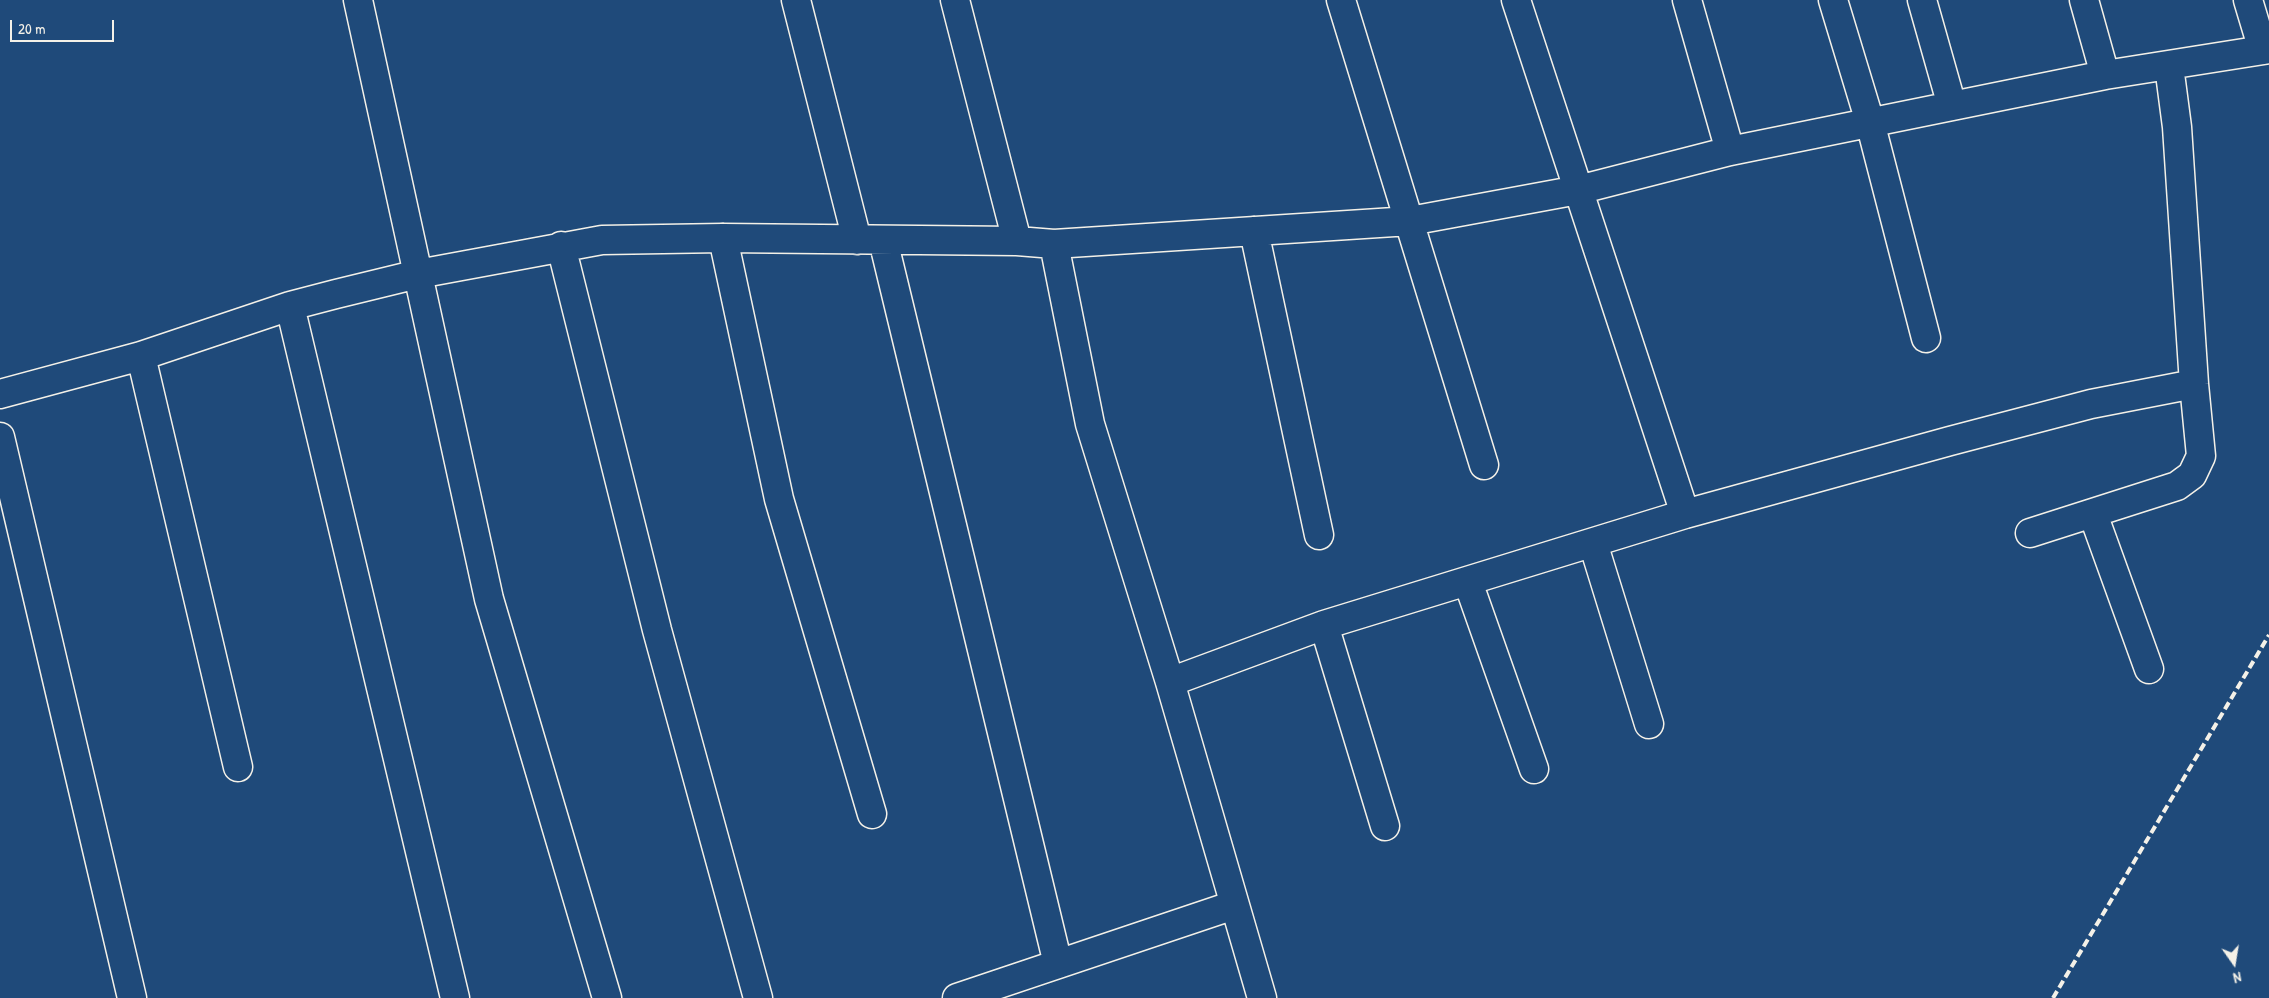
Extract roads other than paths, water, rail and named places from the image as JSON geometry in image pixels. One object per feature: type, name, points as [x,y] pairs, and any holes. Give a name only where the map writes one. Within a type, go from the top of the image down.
[{"type":"street","points":[[358,0],[489,599],[606,998]]},
{"type":"street","points":[[796,0],[870,240],[1058,964]]},
{"type":"street","points":[[955,0],[1017,241]]},
{"type":"street","points":[[1342,0],[1484,465]]},
{"type":"street","points":[[1516,0],[1685,514]]},
{"type":"street","points":[[1688,0],[1730,151]]},
{"type":"street","points":[[1833,0],[1870,122],[1926,338]]},
{"type":"street","points":[[1922,0],[1952,106]]},
{"type":"street","points":[[2084,0],[2105,75]]},
{"type":"street","points":[[0,394],[141,356],[290,306],[418,274],[602,240],[723,238],[1017,241],[1054,244],[1410,221],[1578,190],[1730,151],[2105,75],[2266,50],[2248,0]]},
{"type":"street","points":[[2030,533],[2178,486],[2192,475],[2201,456],[2194,384],[2177,127],[2169,66]]},
{"type":"street","points":[[1254,231],[1319,536]]},
{"type":"street","points":[[723,238],[779,499],[872,814]]},
{"type":"street","points":[[1054,244],[1090,424],[1170,682],[1262,998]]},
{"type":"street","points":[[562,246],[657,630],[758,998]]},
{"type":"street","points":[[290,306],[454,998]]},
{"type":"street","points":[[141,356],[238,768]]},
{"type":"street","points":[[1170,682],[1324,625],[1685,514],[2044,416],[2091,404],[2194,384]]},
{"type":"street","points":[[0,437],[132,998]]},
{"type":"street","points":[[2093,514],[2149,669]]},
{"type":"street","points":[[1593,543],[1649,724]]},
{"type":"street","points":[[1468,582],[1534,768]]},
{"type":"street","points":[[1324,625],[1385,826]]},
{"type":"street","points":[[957,998],[1234,905]]},
{"type":"railway","points":[[2053,998],[2269,635]]}]
